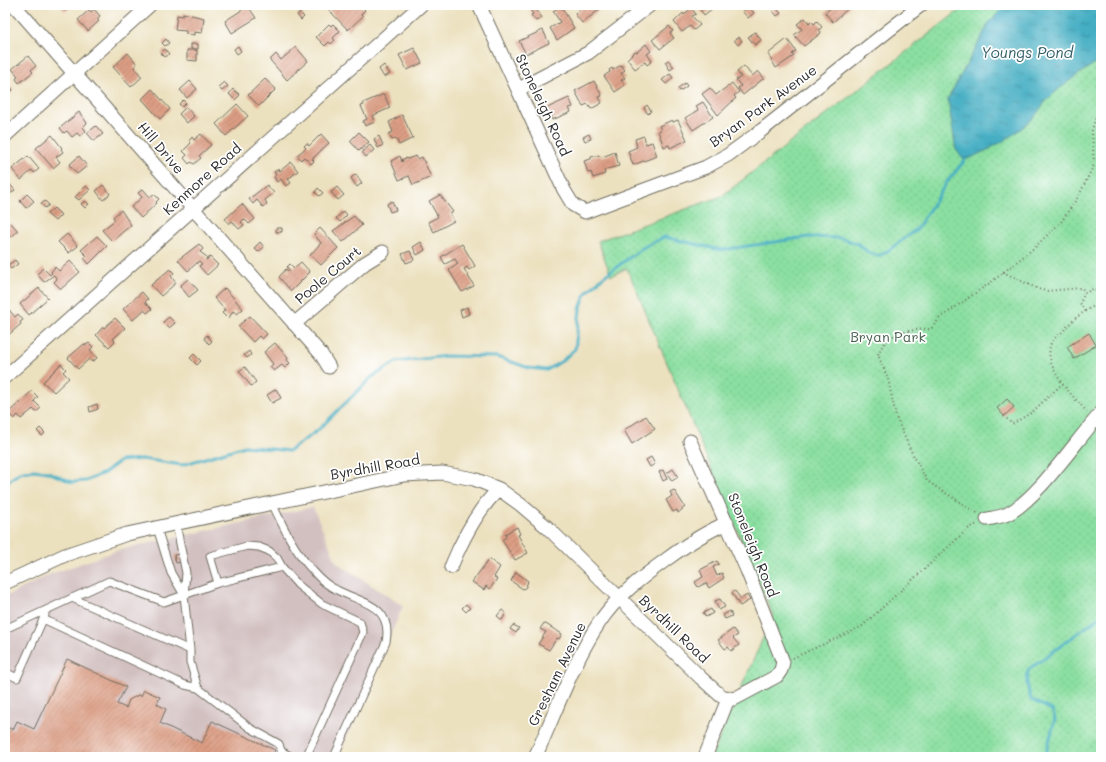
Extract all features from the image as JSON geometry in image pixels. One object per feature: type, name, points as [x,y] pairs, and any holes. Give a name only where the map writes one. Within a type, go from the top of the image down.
[{"type":"street","name":"Hill Drive","points":[[14,5],[321,354],[329,367]]},
{"type":"street","points":[[5,136],[150,5]]},
{"type":"street","name":"Kenmore Road","points":[[5,377],[421,5]]},
{"type":"street","name":"Stoneleigh Road","points":[[479,5],[573,205],[585,212]]},
{"type":"street","points":[[519,89],[588,53],[650,5]]},
{"type":"street","name":"Bryan Park Avenue","points":[[585,212],[706,167],[728,155],[921,5]]},
{"type":"street","name":"Poole Court","points":[[294,324],[365,263],[383,252]]},
{"type":"street","points":[[987,519],[1005,515],[1022,504],[1045,481],[1097,417]]},
{"type":"street","name":"Stoneleigh Road","points":[[690,440],[727,523],[783,662]]},
{"type":"street","name":"Byrdhill Road","points":[[5,583],[52,560],[96,544],[157,528],[373,481],[423,473],[442,473],[465,477],[499,489],[533,515],[701,678],[721,696],[728,699]]},
{"type":"street","points":[[451,567],[470,528],[491,496],[499,489]]},
{"type":"street","name":"Gresham Avenue","points":[[535,757],[576,664],[600,622],[620,598],[651,570],[692,541],[727,523]]},
{"type":"street","points":[[705,757],[728,699],[734,699],[777,676],[781,670],[783,662]]},
{"type":"lane","points":[[272,503],[286,533],[313,571],[336,590],[368,603],[378,609],[384,618],[388,629],[386,642],[334,757]]},
{"type":"lane","points":[[176,524],[186,572],[184,595],[192,668],[198,688]]},
{"type":"lane","points":[[157,528],[171,574],[184,595]]},
{"type":"lane","points":[[218,583],[210,556],[247,546],[259,547],[269,551],[277,558],[282,567],[298,585],[322,604],[356,619],[362,627],[361,637],[306,757]]},
{"type":"lane","points":[[5,629],[109,581],[164,602],[218,583],[282,567]]},
{"type":"lane","points":[[72,598],[190,650]]},
{"type":"lane","points":[[5,672],[17,678],[48,610]]},
{"type":"lane","points":[[43,619],[185,685],[198,688],[250,728],[279,744],[281,751],[292,757]]},
{"type":"path","points":[[783,662],[861,627],[968,529],[987,519],[927,481],[910,449],[896,417],[888,379],[878,355],[880,348],[887,339],[899,333],[931,329],[940,318],[1034,248],[1061,222],[1078,197],[1094,165],[1092,130],[1101,100]]},
{"type":"path","points":[[1003,272],[1038,290],[1046,291],[1082,288],[1085,293]]},
{"type":"path","points":[[1085,311],[1080,303],[1085,293],[1093,289],[1101,294]]},
{"type":"path","points":[[1097,417],[1062,384],[1050,358],[1051,343],[1072,321],[1085,311],[1101,303]]},
{"type":"path","points":[[1004,416],[1012,424],[1030,413],[1062,384]]},
{"type":"shaded area","points":[[313,507],[337,563],[403,606],[338,757],[5,757],[5,597],[51,574],[119,550]]},
{"type":"green space","name":"Bryan Park","points":[[966,5],[1101,5],[1101,757],[711,757],[773,615],[627,268],[611,276],[598,241],[722,196]]},
{"type":"water","name":"Youngs Pond","points":[[1005,5],[1101,5],[1101,59],[1066,83],[1053,94],[1029,122],[1012,135],[984,152],[965,160],[956,150],[948,99],[989,23]]},
{"type":"building","points":[[60,5],[74,5],[65,11]]},
{"type":"building","points":[[330,5],[348,5],[351,8],[354,5],[361,5],[365,10],[361,14],[363,16],[348,30],[327,8]]},
{"type":"building","points":[[583,5],[597,5],[600,9],[582,23],[575,14],[584,6]]},
{"type":"building","points":[[697,5],[717,5],[704,15]]},
{"type":"building","points":[[834,5],[848,5],[850,7],[833,22],[825,13]]},
{"type":"building","points":[[248,6],[256,18],[232,33],[225,21]]},
{"type":"building","points":[[534,6],[542,18],[536,21],[531,15],[533,14],[529,8]]},
{"type":"building","points":[[561,6],[574,28],[557,40],[550,28],[560,22],[553,11]]},
{"type":"building","points":[[749,7],[754,13],[748,18],[742,11]]},
{"type":"building","points":[[775,7],[781,13],[777,16],[772,10]]},
{"type":"building","points":[[691,8],[696,14],[692,16],[700,25],[694,30],[690,26],[682,32],[674,22],[683,13],[684,15]]},
{"type":"building","points":[[94,9],[100,16],[97,19],[99,21],[88,31],[78,20],[89,10],[91,12]]},
{"type":"building","points":[[183,13],[204,18],[202,33],[194,32],[194,35],[186,34],[186,31],[175,30],[177,15],[183,16]]},
{"type":"building","points":[[300,13],[304,17],[301,20],[297,15]]},
{"type":"building","points":[[805,18],[809,23],[811,21],[814,24],[817,21],[822,27],[819,30],[821,33],[804,46],[794,35],[802,29],[797,24]]},
{"type":"building","points":[[329,24],[331,26],[333,24],[340,31],[333,38],[335,40],[331,44],[329,42],[325,46],[316,37]]},
{"type":"building","points":[[669,26],[673,31],[670,33],[674,38],[660,49],[652,40]]},
{"type":"building","points":[[543,30],[549,43],[526,54],[519,41]]},
{"type":"building","points":[[755,32],[761,40],[755,45],[748,37]]},
{"type":"building","points":[[739,37],[742,41],[738,45],[734,40]]},
{"type":"building","points":[[166,39],[169,43],[165,46],[162,43]]},
{"type":"building","points":[[787,39],[796,51],[792,54],[794,56],[776,68],[768,54]]},
{"type":"building","points":[[191,44],[198,44],[198,49],[191,49]]},
{"type":"building","points":[[646,44],[651,51],[647,54],[652,61],[647,65],[645,62],[635,69],[627,59],[635,51],[637,52]]},
{"type":"building","points":[[238,46],[241,51],[237,54],[234,49]]},
{"type":"building","points":[[296,47],[308,61],[287,80],[270,60],[276,54],[281,60]]},
{"type":"building","points":[[414,48],[422,63],[407,70],[399,55]]},
{"type":"building","points":[[165,49],[169,54],[165,57],[161,53]]},
{"type":"building","points":[[187,50],[197,50],[197,61],[187,60]]},
{"type":"building","points":[[128,53],[137,64],[134,67],[142,77],[131,87],[113,67]]},
{"type":"building","points":[[28,56],[36,66],[31,70],[33,72],[19,83],[16,79],[18,76],[12,69]]},
{"type":"building","points":[[668,60],[674,67],[670,70],[665,62]]},
{"type":"building","points":[[384,65],[390,74],[384,77],[379,69]]},
{"type":"building","points":[[621,65],[625,70],[621,73],[625,78],[621,80],[625,85],[615,92],[604,76],[610,72],[609,70],[612,68],[613,70]]},
{"type":"building","points":[[744,66],[752,76],[758,71],[764,78],[743,95],[738,88],[741,86],[736,80],[741,77],[737,72]]},
{"type":"building","points":[[670,74],[673,78],[666,84],[662,80]]},
{"type":"building","points":[[265,79],[276,89],[259,106],[248,95]]},
{"type":"building","points":[[5,81],[13,90],[5,97]]},
{"type":"building","points":[[190,81],[197,89],[187,98],[180,90]]},
{"type":"building","points":[[594,81],[602,96],[599,97],[602,103],[591,109],[588,104],[583,106],[575,91]]},
{"type":"building","points":[[224,82],[228,86],[222,91],[218,87]]},
{"type":"building","points":[[685,83],[687,86],[680,91],[678,88]]},
{"type":"building","points":[[732,83],[739,92],[734,96],[736,98],[718,115],[702,94],[710,88],[716,95]]},
{"type":"building","points":[[152,89],[170,109],[160,119],[142,99]]},
{"type":"building","points":[[233,89],[240,95],[235,100],[229,94]]},
{"type":"building","points":[[384,94],[390,108],[372,116],[375,122],[365,126],[363,121],[367,119],[361,106],[364,105],[363,103]]},
{"type":"building","points":[[569,98],[573,107],[569,108],[571,112],[552,120],[547,108]]},
{"type":"building","points":[[183,100],[186,103],[182,107],[179,104]]},
{"type":"building","points":[[703,102],[713,117],[693,130],[685,118],[698,110],[696,106]]},
{"type":"building","points":[[237,104],[248,116],[226,136],[216,124]]},
{"type":"building","points":[[647,105],[651,111],[648,114],[644,108]]},
{"type":"building","points":[[186,107],[194,116],[187,123],[179,114]]},
{"type":"building","points":[[79,112],[87,123],[83,127],[86,131],[80,136],[77,133],[72,137],[67,131],[64,133],[60,128]]},
{"type":"building","points":[[402,115],[413,138],[399,145],[396,138],[392,140],[388,134],[393,132],[389,122]]},
{"type":"building","points":[[672,120],[673,122],[678,120],[687,140],[670,148],[669,145],[664,147],[658,131],[661,130],[659,126]]},
{"type":"building","points":[[96,126],[103,134],[94,141],[87,133]]},
{"type":"building","points":[[359,132],[369,142],[359,151],[350,141]]},
{"type":"building","points":[[201,134],[211,145],[199,156],[201,158],[194,164],[191,162],[189,164],[184,158],[187,155],[183,151],[191,143],[189,141],[192,137],[194,140]]},
{"type":"building","points":[[321,134],[329,143],[312,159],[314,161],[311,164],[304,157],[301,160],[297,155],[306,148],[304,146],[307,143],[309,146]]},
{"type":"building","points":[[589,134],[591,139],[585,141],[583,137]]},
{"type":"building","points":[[52,135],[62,148],[61,149],[63,152],[56,157],[60,162],[53,168],[36,148]]},
{"type":"building","points":[[379,136],[383,145],[378,148],[374,139]]},
{"type":"building","points":[[644,136],[646,144],[652,142],[657,156],[633,165],[628,151],[637,147],[635,139]]},
{"type":"building","points":[[370,145],[374,150],[366,157],[362,152]]},
{"type":"building","points":[[615,152],[619,166],[607,169],[604,171],[605,174],[593,178],[591,172],[588,173],[584,161],[591,159],[591,157],[598,155],[602,157]]},
{"type":"building","points":[[28,156],[39,169],[34,173],[32,170],[21,180],[12,169]]},
{"type":"building","points":[[79,156],[87,166],[77,174],[69,165]]},
{"type":"building","points":[[400,156],[402,162],[403,159],[407,158],[416,156],[418,159],[422,157],[431,177],[413,185],[409,176],[399,180],[391,161]]},
{"type":"building","points":[[291,162],[298,171],[288,179],[291,183],[286,186],[281,179],[277,182],[274,177],[276,175],[274,172],[278,169],[280,171]]},
{"type":"building","points":[[356,174],[362,183],[357,187],[351,178]]},
{"type":"building","points":[[5,179],[15,190],[10,194],[9,192],[5,195]]},
{"type":"building","points":[[103,185],[110,194],[103,200],[96,191]]},
{"type":"building","points":[[267,185],[274,193],[265,200],[267,204],[263,207],[257,200],[253,204],[249,199]]},
{"type":"building","points":[[86,186],[90,190],[79,200],[75,197]]},
{"type":"building","points":[[337,187],[344,195],[338,200],[331,192]]},
{"type":"building","points":[[318,188],[323,193],[319,196],[315,192]]},
{"type":"building","points":[[143,189],[150,197],[154,194],[159,199],[156,202],[157,203],[141,218],[131,207],[142,197],[138,193]]},
{"type":"building","points":[[27,194],[34,201],[26,208],[20,201]]},
{"type":"building","points":[[440,195],[453,212],[450,214],[454,221],[434,232],[428,222],[438,217],[429,201]]},
{"type":"building","points":[[45,201],[49,205],[45,208],[41,204]]},
{"type":"building","points":[[85,201],[89,204],[85,208],[81,204]]},
{"type":"building","points":[[392,201],[396,210],[390,212],[387,204]]},
{"type":"building","points":[[242,204],[255,219],[249,224],[244,219],[241,222],[244,225],[239,229],[232,221],[229,224],[225,219]]},
{"type":"building","points":[[54,208],[61,215],[55,221],[47,214]]},
{"type":"building","points":[[121,210],[131,225],[112,241],[102,230],[115,220],[113,217]]},
{"type":"building","points":[[344,211],[347,215],[340,222],[336,218]]},
{"type":"building","points":[[354,216],[362,225],[343,242],[333,231]]},
{"type":"building","points":[[11,223],[18,231],[11,237],[5,229]]},
{"type":"building","points":[[276,228],[282,228],[282,232],[276,232]]},
{"type":"building","points":[[320,228],[338,248],[321,265],[310,255],[321,243],[314,234]]},
{"type":"building","points":[[67,234],[78,246],[69,253],[58,242]]},
{"type":"building","points":[[97,236],[107,246],[89,264],[84,258],[87,256],[81,250]]},
{"type":"building","points":[[260,242],[264,247],[258,252],[254,248]]},
{"type":"building","points":[[421,242],[425,250],[417,255],[413,247]]},
{"type":"building","points":[[199,244],[203,249],[200,252],[207,257],[206,260],[210,257],[218,265],[207,275],[199,266],[202,264],[199,261],[188,271],[178,260]]},
{"type":"building","points":[[462,244],[475,266],[469,270],[467,267],[464,269],[474,286],[462,292],[449,270],[458,264],[455,259],[445,264],[441,257]]},
{"type":"building","points":[[410,251],[414,260],[406,263],[402,254]]},
{"type":"building","points":[[15,260],[18,264],[11,269],[8,265]]},
{"type":"building","points":[[70,261],[80,272],[61,289],[54,282],[57,279],[54,275],[44,282],[37,274],[43,268],[50,275],[55,267],[59,271]]},
{"type":"building","points":[[301,262],[310,272],[291,291],[279,277],[286,269],[289,272],[290,271],[287,267],[290,264],[294,268]]},
{"type":"building","points":[[170,269],[174,273],[171,276],[176,283],[161,296],[151,285]]},
{"type":"building","points":[[188,279],[198,290],[189,297],[180,286]]},
{"type":"building","points":[[39,288],[48,298],[29,315],[20,304]]},
{"type":"building","points":[[225,288],[243,309],[237,314],[233,311],[229,318],[222,313],[225,310],[214,298]]},
{"type":"building","points":[[142,292],[148,299],[145,302],[152,309],[147,313],[144,310],[133,320],[123,309]]},
{"type":"building","points":[[6,306],[15,317],[18,314],[23,320],[20,322],[21,324],[5,338]]},
{"type":"building","points":[[467,307],[469,314],[462,317],[460,310]]},
{"type":"building","points":[[250,316],[267,334],[262,339],[259,336],[253,342],[238,326]]},
{"type":"building","points":[[169,317],[175,323],[169,328],[163,322]]},
{"type":"building","points":[[115,318],[125,328],[113,339],[115,341],[109,347],[96,335],[103,327],[104,328]]},
{"type":"building","points":[[1089,333],[1096,345],[1074,359],[1067,347]]},
{"type":"building","points":[[207,335],[212,341],[209,344],[204,338]]},
{"type":"building","points":[[89,343],[93,347],[90,350],[97,358],[92,362],[89,359],[78,369],[68,358],[84,344],[86,345]]},
{"type":"building","points":[[275,343],[288,358],[287,360],[290,363],[285,368],[282,365],[274,371],[270,367],[273,364],[264,352]]},
{"type":"building","points":[[249,351],[251,355],[247,358],[244,355]]},
{"type":"building","points":[[194,354],[201,361],[197,365],[190,358]]},
{"type":"building","points":[[61,364],[66,369],[63,372],[69,378],[54,392],[43,382]]},
{"type":"building","points":[[245,367],[256,382],[251,386],[239,371]]},
{"type":"building","points":[[276,389],[281,398],[272,403],[267,395]]},
{"type":"building","points":[[32,391],[38,397],[34,401],[41,408],[36,412],[33,409],[21,419],[18,415],[14,419],[8,413]]},
{"type":"building","points":[[1007,399],[1014,407],[1004,416],[997,408]]},
{"type":"building","points":[[97,404],[98,409],[90,412],[89,407]]},
{"type":"building","points":[[646,416],[655,429],[632,444],[624,430]]},
{"type":"building","points":[[40,428],[45,433],[42,436],[37,431]]},
{"type":"building","points":[[651,457],[655,464],[650,467],[646,460]]},
{"type":"building","points":[[673,469],[678,477],[672,481],[667,473]]},
{"type":"building","points":[[663,470],[667,479],[663,481],[659,472]]},
{"type":"building","points":[[674,490],[685,507],[678,513],[677,510],[673,512],[666,500],[672,496],[670,492]]},
{"type":"building","points":[[517,527],[520,534],[518,535],[528,553],[515,560],[502,540],[506,537],[505,534]]},
{"type":"building","points":[[179,554],[181,562],[176,563],[174,555]]},
{"type":"building","points":[[489,559],[500,567],[494,577],[497,579],[490,589],[486,586],[484,590],[472,582]]},
{"type":"building","points":[[717,561],[719,564],[713,567],[717,576],[722,573],[724,578],[709,588],[706,583],[698,587],[695,582],[703,577],[700,570]]},
{"type":"building","points":[[516,572],[528,581],[526,587],[523,589],[511,581]]},
{"type":"building","points":[[735,591],[741,599],[747,595],[750,600],[740,606],[732,593]]},
{"type":"building","points":[[720,599],[725,607],[719,610],[715,601]]},
{"type":"building","points":[[466,604],[470,608],[466,612],[462,608]]},
{"type":"building","points":[[711,609],[713,613],[706,617],[703,613]]},
{"type":"building","points":[[502,610],[506,613],[502,620],[497,616]]},
{"type":"building","points":[[730,611],[732,616],[725,619],[723,615]]},
{"type":"building","points":[[544,623],[562,634],[559,639],[557,638],[549,650],[538,644],[546,632],[540,629]]},
{"type":"building","points":[[513,625],[519,628],[516,633],[510,629]]},
{"type":"building","points":[[733,629],[738,635],[733,638],[739,645],[731,651],[728,647],[725,649],[718,640]]},
{"type":"building","points":[[67,659],[126,687],[117,704],[126,708],[129,700],[138,695],[141,696],[144,690],[160,697],[157,704],[166,709],[160,723],[202,743],[212,721],[275,750],[272,757],[5,757],[5,726],[13,730],[17,721],[34,729]]},
{"type":"waterway","points":[[5,484],[19,473],[34,470],[48,472],[72,482],[86,481],[104,473],[120,461],[142,459],[182,465],[245,446],[289,451],[317,431],[372,377],[396,362],[447,356],[497,357],[529,368],[547,370],[562,361],[575,349],[580,309],[586,293],[603,277],[644,247],[664,237],[721,250],[808,237],[841,238],[858,244],[869,253],[879,256],[917,229],[947,182],[965,160]]},
{"type":"waterway","points":[[1045,757],[1055,719],[1052,710],[1031,700],[1027,684],[1028,670],[1101,616]]}]
